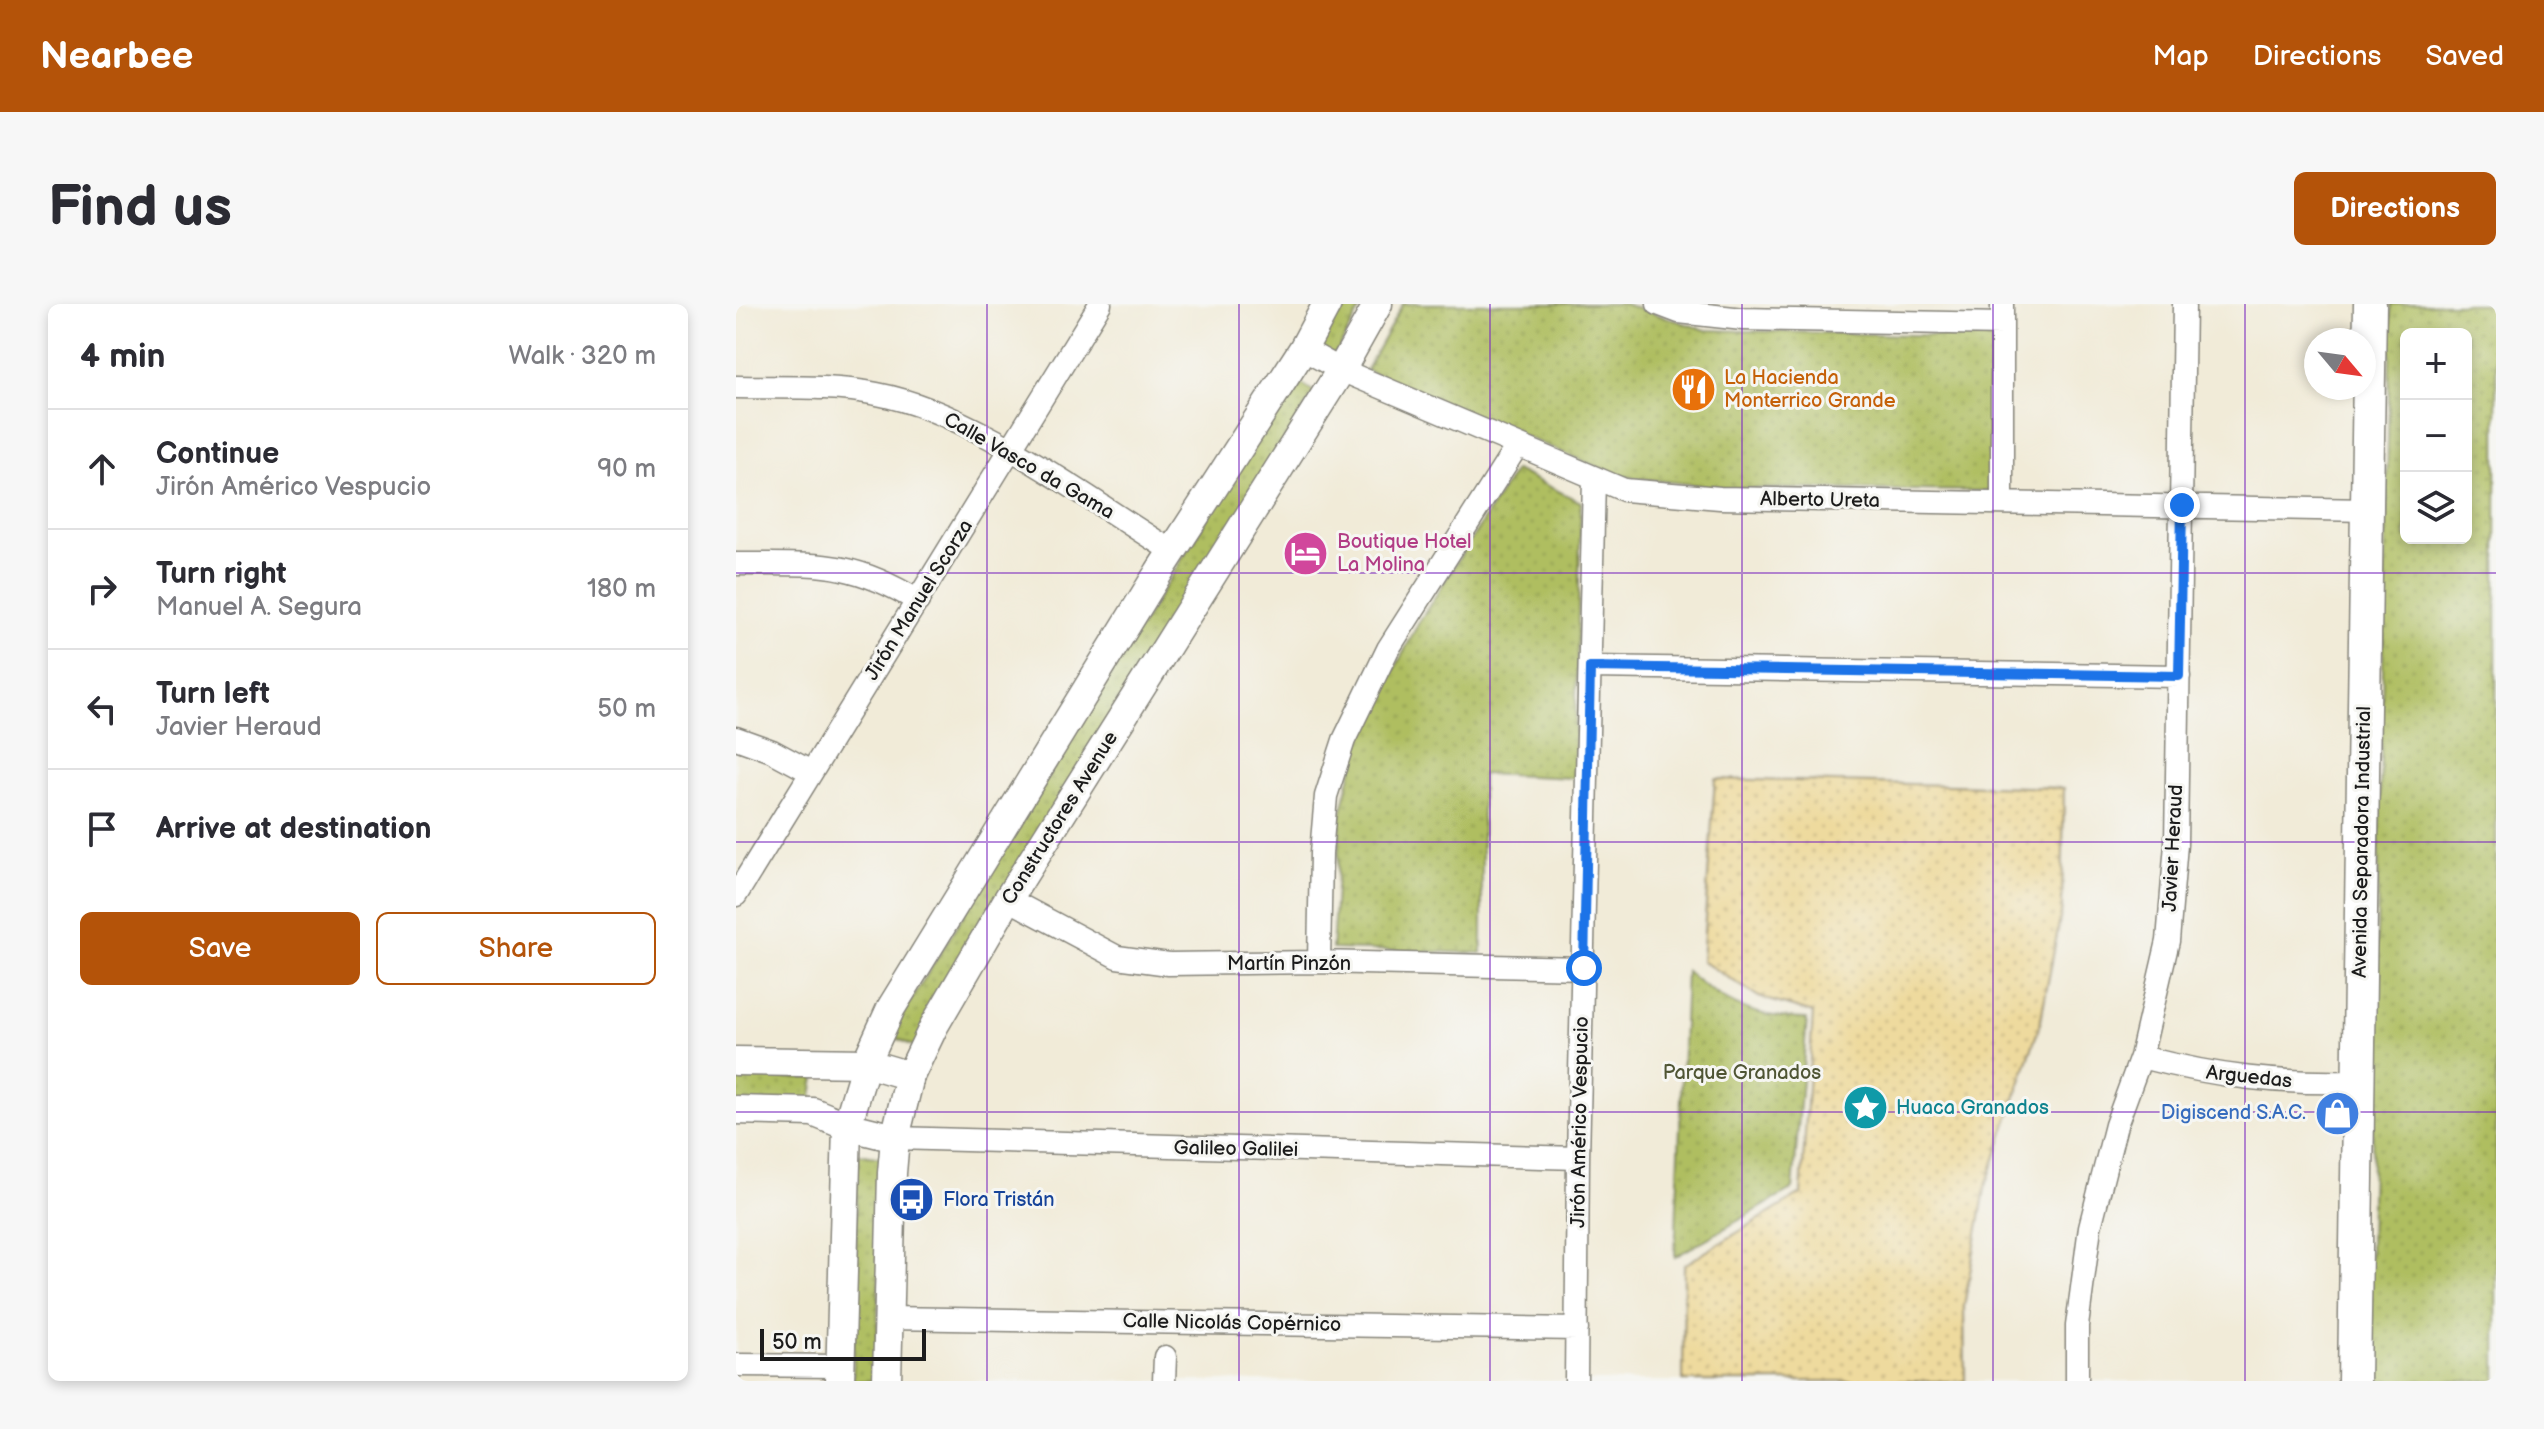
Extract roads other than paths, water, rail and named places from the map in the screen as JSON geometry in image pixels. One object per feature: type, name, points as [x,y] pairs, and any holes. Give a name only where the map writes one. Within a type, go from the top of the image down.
[{"type":"main road","name":"Avenida Separadora Industrial","points":[[2354,1381],[2370,304]]},
{"type":"street","name":"Jirón Manuel Scorza","points":[[736,895],[1100,304]]},
{"type":"street","points":[[736,1365],[840,1374],[847,1126],[866,1063],[891,1008],[1172,551],[1303,349],[1327,304]]},
{"type":"street","name":"Constructores Avenue","points":[[887,1381],[895,1138],[910,1076],[934,1026],[1008,899],[1341,370],[1378,304]]},
{"type":"street","points":[[1658,304],[1679,312],[1743,319],[2002,314],[2002,502]]},
{"type":"street","name":"Javier Heraud","points":[[2077,1381],[2077,1326],[2090,1227],[2116,1125],[2141,1057],[2168,941],[2176,844],[2184,304]]},
{"type":"street","name":"Alberto Ureta","points":[[1303,349],[1341,370],[1624,490],[1720,498],[2367,510]]},
{"type":"street","name":"Calle Vasco da Gama","points":[[736,387],[844,390],[896,398],[941,413],[1011,451],[1172,551]]},
{"type":"street","points":[[1319,962],[1321,853],[1326,796],[1344,740],[1388,649],[1517,446]]},
{"type":"street","name":"Jirón Américo Vespucio","points":[[1576,1381],[1578,1158],[1594,479]]},
{"type":"street","points":[[736,564],[846,567],[875,576],[918,601]]},
{"type":"street","points":[[1590,667],[2179,676]]},
{"type":"street","points":[[736,738],[772,751],[811,772]]},
{"type":"street","name":"Martín Pinzón","points":[[1008,899],[1117,957],[1169,964],[1319,962],[1584,968]]},
{"type":"street","name":"Arguedas","points":[[2141,1057],[2209,1075],[2252,1081],[2358,1082]]},
{"type":"street","points":[[736,1061],[866,1063],[910,1076]]},
{"type":"street","points":[[736,1110],[813,1112],[847,1126],[895,1138]]},
{"type":"street","name":"Galileo Galilei","points":[[895,1138],[1578,1158]]},
{"type":"street","name":"Calle Nicolás Copérnico","points":[[888,1318],[1577,1329]]},
{"type":"street","points":[[1164,1381],[1165,1357]]},
{"type":"place","name":"La Hacienda Monterrico Grande","points":[[1693,389]]},
{"type":"place","name":"Boutique Hotel La Molina","points":[[1306,554]]},
{"type":"place","name":"Huaca Granados","points":[[1865,1108]]},
{"type":"place","name":"Digiscend S.A.C.","points":[[2337,1113]]},
{"type":"place","name":"Flora Tristán","points":[[912,1200]]},
{"type":"park label","name":"Parque Granados","points":[[1742,1073]]}]
